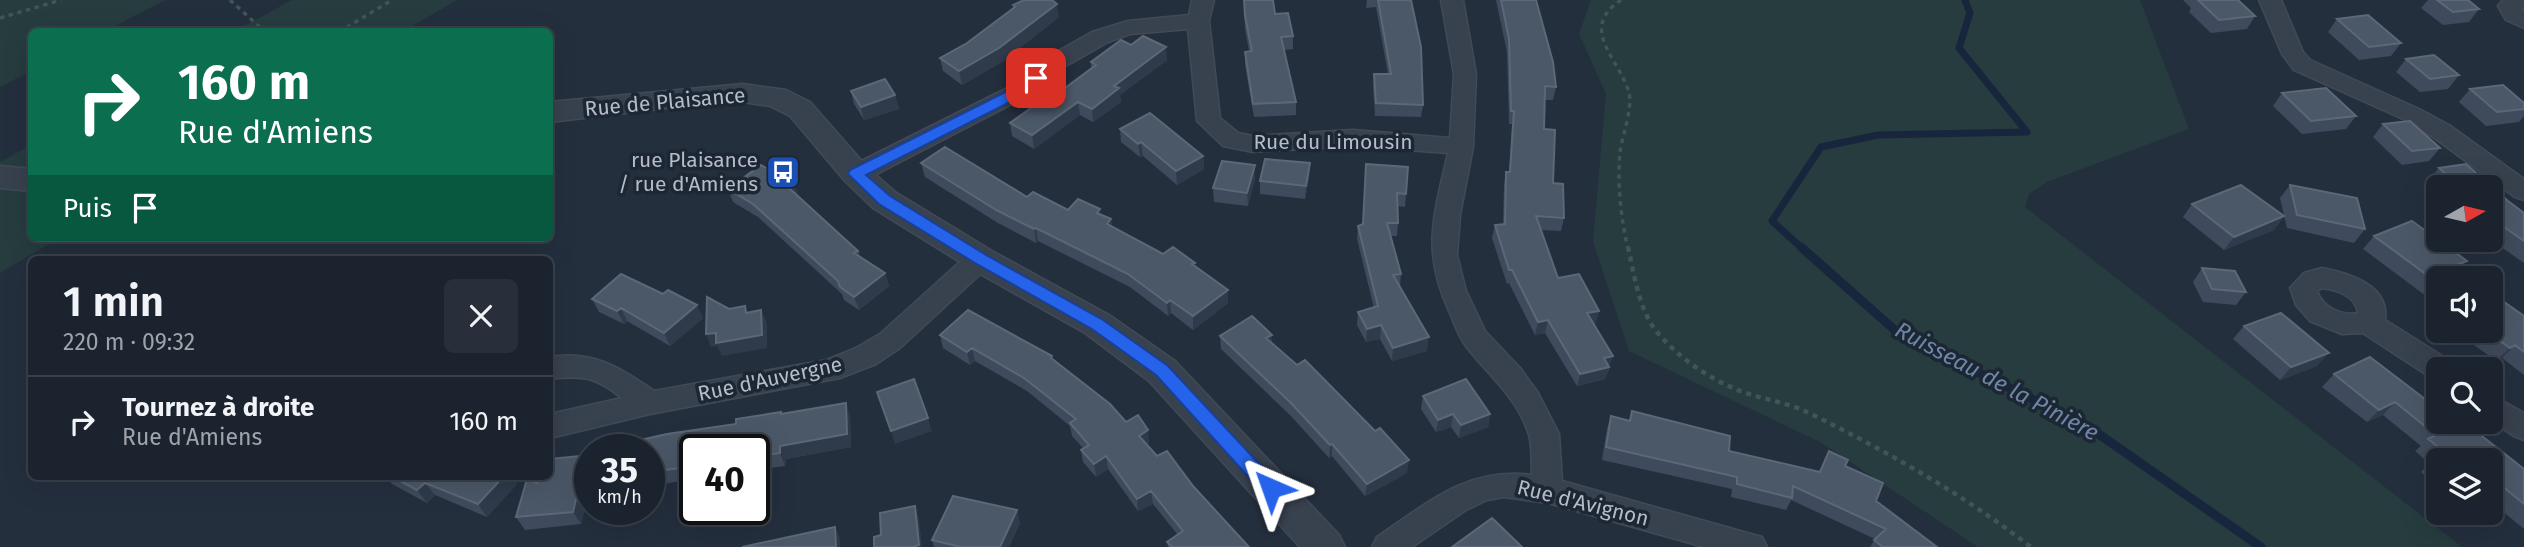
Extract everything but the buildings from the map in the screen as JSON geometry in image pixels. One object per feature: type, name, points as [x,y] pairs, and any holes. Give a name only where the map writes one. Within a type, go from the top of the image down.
[{"type":"street","points":[[1452,0],[1465,74],[1461,147],[1447,215],[1444,255],[1453,291],[1474,337],[1522,392],[1544,434],[1548,490]]},
{"type":"street","points":[[2270,0],[2293,54],[2302,65],[2411,114],[2484,161],[2524,191]]},
{"type":"street","points":[[856,174],[1023,89],[1049,66],[1100,37],[1200,11]]},
{"type":"street","name":"Rue du Limousin","points":[[1200,11],[1209,121],[1231,141],[1253,144],[1353,138],[1403,140],[1461,147]]},
{"type":"street","name":"Rue de Plaisance","points":[[553,112],[701,95],[743,93],[776,97],[800,109],[856,174],[884,200],[980,259],[1097,324],[1162,371],[1325,547]]},
{"type":"street","points":[[0,177],[28,180]]},
{"type":"street","name":"Rue d'Auvergne","points":[[553,425],[650,403],[830,370],[866,356],[890,341],[980,259]]},
{"type":"street","points":[[2367,322],[2426,360]]},
{"type":"street","points":[[553,367],[570,364],[602,368],[650,403]]},
{"type":"street","points":[[2503,414],[2524,428]]},
{"type":"street","name":"Rue d'Avignon","points":[[1388,547],[1466,496],[1495,486],[1516,485],[1548,490],[1751,547]]},
{"type":"path","points":[[0,18],[61,0]]},
{"type":"path","points":[[230,0],[261,28]]},
{"type":"path","points":[[346,28],[392,0]]},
{"type":"path","points":[[1621,0],[1606,10],[1601,23],[1607,50],[1630,95],[1620,154],[1623,228],[1640,297],[1655,330],[1684,358],[1733,388],[1805,411],[1915,467],[1979,507],[2031,547]]},
{"type":"green space","points":[[0,0],[165,0],[112,28],[28,28],[28,73],[0,87]]},
{"type":"green space","points":[[292,0],[457,0],[409,28],[241,28]]},
{"type":"green space","points":[[1591,0],[2140,0],[2189,129],[2047,182],[2029,194],[2025,207],[2426,519],[2426,525],[2434,525],[2462,547],[1978,547],[1822,443],[1629,351],[1593,241],[1606,94],[1579,34]]},
{"type":"green space","points":[[28,147],[28,242],[52,242],[0,273],[0,162]]},
{"type":"waterway","name":"Ruisseau de la Pinière","points":[[1803,249],[1772,221],[1821,147],[1878,135],[2027,132],[1959,48],[1970,13],[1965,0]]},
{"type":"waterway","name":"Ruisseau de la Pinière","points":[[1801,247],[1897,332],[2090,428],[2261,547]]},
{"type":"place","name":"rue Plaisance / rue d'Amiens","points":[[783,172]]},
{"type":"route","points":[[1036,78],[1009,97],[856,174],[884,200],[980,259],[1097,324],[1162,371],[1271,488]]}]
